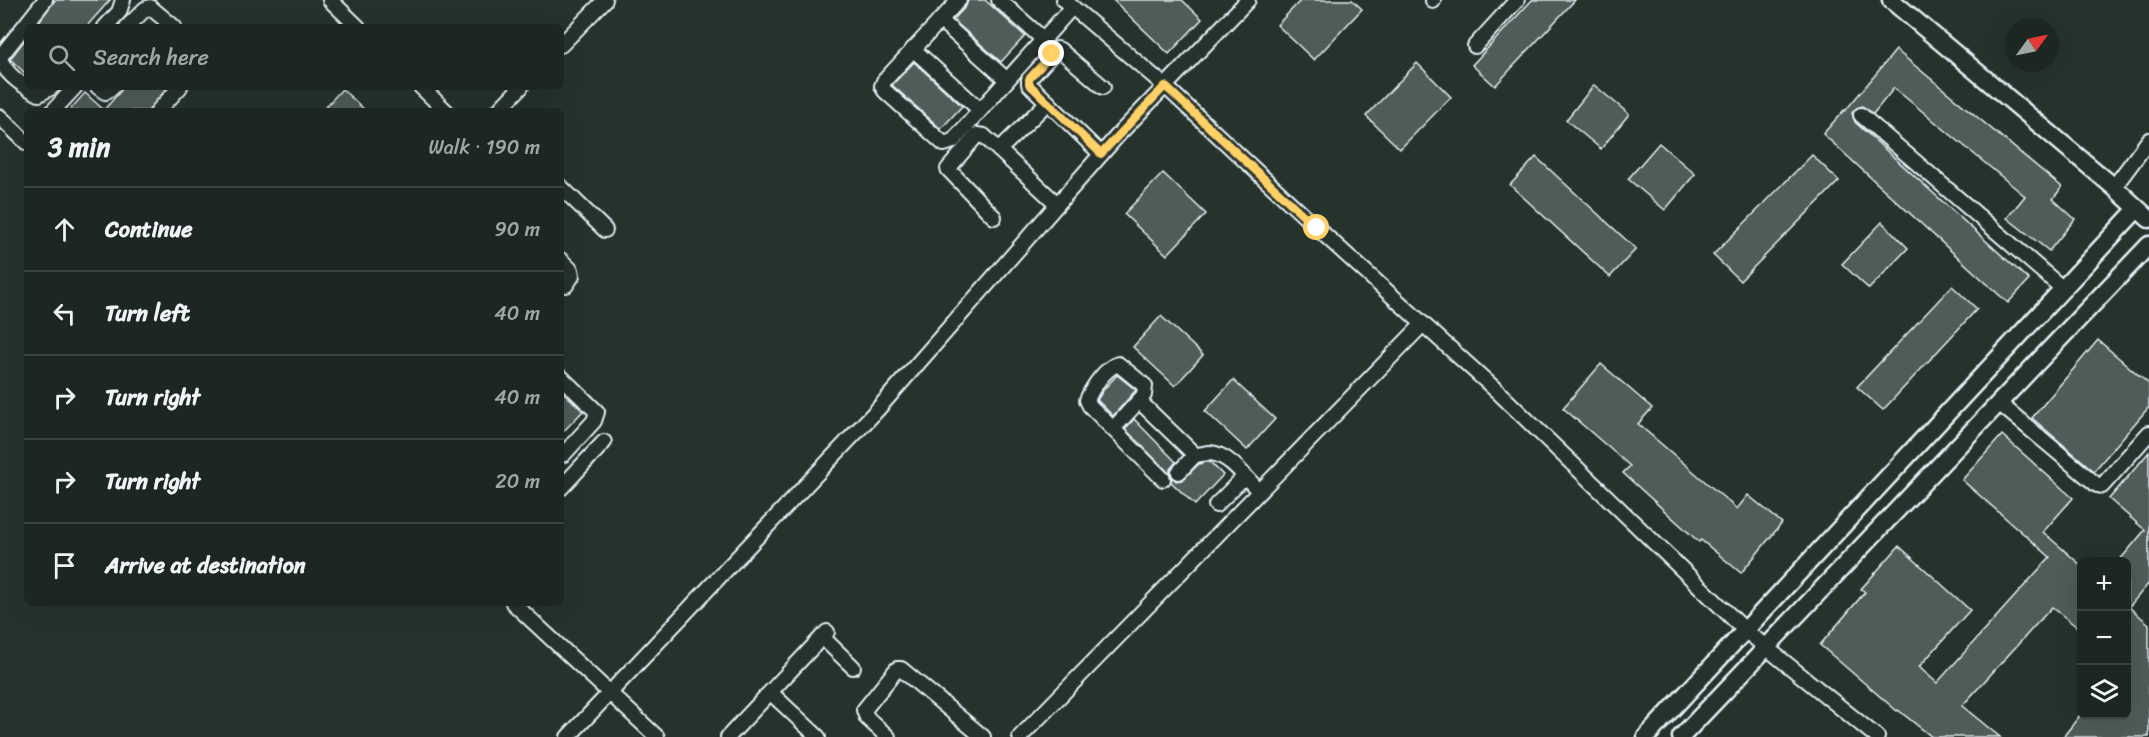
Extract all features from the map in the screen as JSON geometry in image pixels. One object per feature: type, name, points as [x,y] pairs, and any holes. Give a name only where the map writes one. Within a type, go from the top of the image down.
[{"type":"street","points":[[108,24],[119,12],[123,0]]},
{"type":"street","points":[[330,0],[355,24]]},
{"type":"street","points":[[564,42],[605,0]]},
{"type":"street","points":[[959,0],[884,81],[882,86],[944,144],[953,141],[1007,80],[1043,39],[1068,3],[1165,86],[1497,391],[1746,631],[1877,737]]},
{"type":"street","points":[[999,0],[1043,39]]},
{"type":"street","points":[[568,737],[877,410],[1101,154],[1248,0]]},
{"type":"street","points":[[1475,45],[1516,0]]},
{"type":"street","points":[[1646,737],[2062,288],[2143,214],[1891,0]]},
{"type":"street","points":[[26,24],[44,1]]},
{"type":"street","points":[[130,24],[150,7],[170,24]]},
{"type":"street","points":[[940,20],[1007,80]]},
{"type":"street","points":[[24,26],[0,57],[2,65],[24,85]]},
{"type":"street","points":[[913,49],[980,110]]},
{"type":"street","points":[[1101,154],[1029,84],[1029,79],[1057,50],[1060,50],[1103,87]]},
{"type":"street","points":[[31,90],[39,94],[46,90]]},
{"type":"street","points":[[56,108],[72,90]]},
{"type":"street","points":[[161,108],[177,90]]},
{"type":"street","points":[[424,90],[443,108]]},
{"type":"street","points":[[501,108],[518,90]]},
{"type":"street","points":[[999,150],[1047,102]]},
{"type":"street","points":[[1861,115],[2062,288]]},
{"type":"street","points":[[0,117],[24,139]]},
{"type":"street","points":[[994,217],[948,169],[977,135],[984,136],[1057,204]]},
{"type":"street","points":[[2114,188],[2149,140]]},
{"type":"street","points":[[564,190],[605,230]]},
{"type":"street","points":[[1681,737],[2149,245]]},
{"type":"street","points":[[564,263],[571,270],[572,276],[566,285]]},
{"type":"street","points":[[1020,737],[1423,324]]},
{"type":"street","points":[[1113,429],[1144,395],[1145,386],[1118,364],[1112,366],[1091,390],[1087,400],[1090,406],[1113,429],[1163,479]]},
{"type":"street","points":[[564,380],[597,412],[594,421],[564,454]]},
{"type":"street","points":[[1139,401],[1195,455]]},
{"type":"street","points":[[2000,404],[2097,485],[2102,486],[2149,433]]},
{"type":"street","points":[[564,485],[604,442]]},
{"type":"street","points":[[1179,472],[1195,455],[1210,453],[1229,462],[1259,491]]},
{"type":"street","points":[[1216,505],[1244,477]]},
{"type":"street","points":[[516,606],[657,737]]},
{"type":"street","points":[[728,737],[825,634],[853,667]]},
{"type":"street","points":[[888,737],[867,718],[864,710],[897,669],[901,669],[983,737]]},
{"type":"street","points":[[771,693],[818,737]]},
{"type":"building","points":[[55,0],[110,0],[89,24],[37,24]]},
{"type":"building","points":[[968,0],[985,0],[1025,36],[1001,62],[953,20],[966,6]]},
{"type":"building","points":[[1113,0],[1182,0],[1202,19],[1169,54]]},
{"type":"building","points":[[1301,0],[1352,0],[1362,9],[1314,60],[1277,25]]},
{"type":"building","points":[[1532,0],[1575,0],[1495,86],[1472,65]]},
{"type":"building","points":[[24,41],[24,72],[10,59]]},
{"type":"building","points":[[1896,50],[2062,187],[2053,199],[2075,219],[2049,251],[2007,218],[2025,196],[1894,88],[1873,114],[1862,106],[1852,113],[1855,122],[2029,280],[2008,303],[1823,134]]},
{"type":"building","points":[[914,62],[962,106],[941,129],[892,85]]},
{"type":"building","points":[[1417,63],[1451,97],[1400,149],[1366,116]]},
{"type":"building","points":[[1594,85],[1629,114],[1601,149],[1566,120]]},
{"type":"building","points":[[121,90],[166,90],[150,108],[106,108]]},
{"type":"building","points":[[343,90],[363,108],[325,108]]},
{"type":"building","points":[[85,93],[102,108],[72,108]]},
{"type":"building","points":[[1659,143],[1695,174],[1665,210],[1628,179]]},
{"type":"building","points":[[1812,155],[1839,181],[1740,281],[1713,255]]},
{"type":"building","points":[[1536,157],[1636,249],[1610,277],[1510,185]]},
{"type":"building","points":[[1163,173],[1206,214],[1167,255],[1124,214]]},
{"type":"building","points":[[1882,222],[1908,248],[1869,289],[1842,264]]},
{"type":"building","points":[[1952,286],[1977,309],[1883,410],[1857,387]]},
{"type":"building","points":[[1161,316],[1203,355],[1175,386],[1133,347]]},
{"type":"building","points":[[2098,340],[2149,384],[2149,407],[2094,471],[2032,418]]},
{"type":"building","points":[[1601,364],[1652,408],[1638,424],[1737,509],[1748,495],[1782,523],[1741,573],[1701,540],[1699,542],[1623,473],[1630,466],[1563,408]]},
{"type":"building","points":[[1117,375],[1136,390],[1113,416],[1097,400]]},
{"type":"building","points":[[1233,380],[1275,419],[1247,450],[1205,411]]},
{"type":"building","points":[[564,393],[583,411],[564,431]]},
{"type":"building","points":[[1134,419],[1176,462],[1170,469],[1170,474],[1125,429]]},
{"type":"building","points":[[2002,435],[2073,498],[2043,532],[2077,562],[2077,627],[2052,607],[1962,706],[2000,737],[1932,737],[1897,711],[1820,645],[1865,592],[1861,589],[1899,546],[1970,610],[1919,667],[1937,683],[2050,557],[1962,480]]},
{"type":"building","points":[[2149,452],[2149,583],[2131,605],[2131,557],[2122,557],[2145,530],[2109,499]]},
{"type":"building","points":[[1210,462],[1223,475],[1195,505],[1171,482],[1172,477],[1176,481],[1182,480],[1199,464]]},
{"type":"building","points":[[2131,609],[2149,624],[2149,737],[2063,737],[2077,719],[2131,719]]},
{"type":"route","points":[[1052,54],[1029,79],[1029,84],[1101,154],[1165,86],[1317,228]]}]
